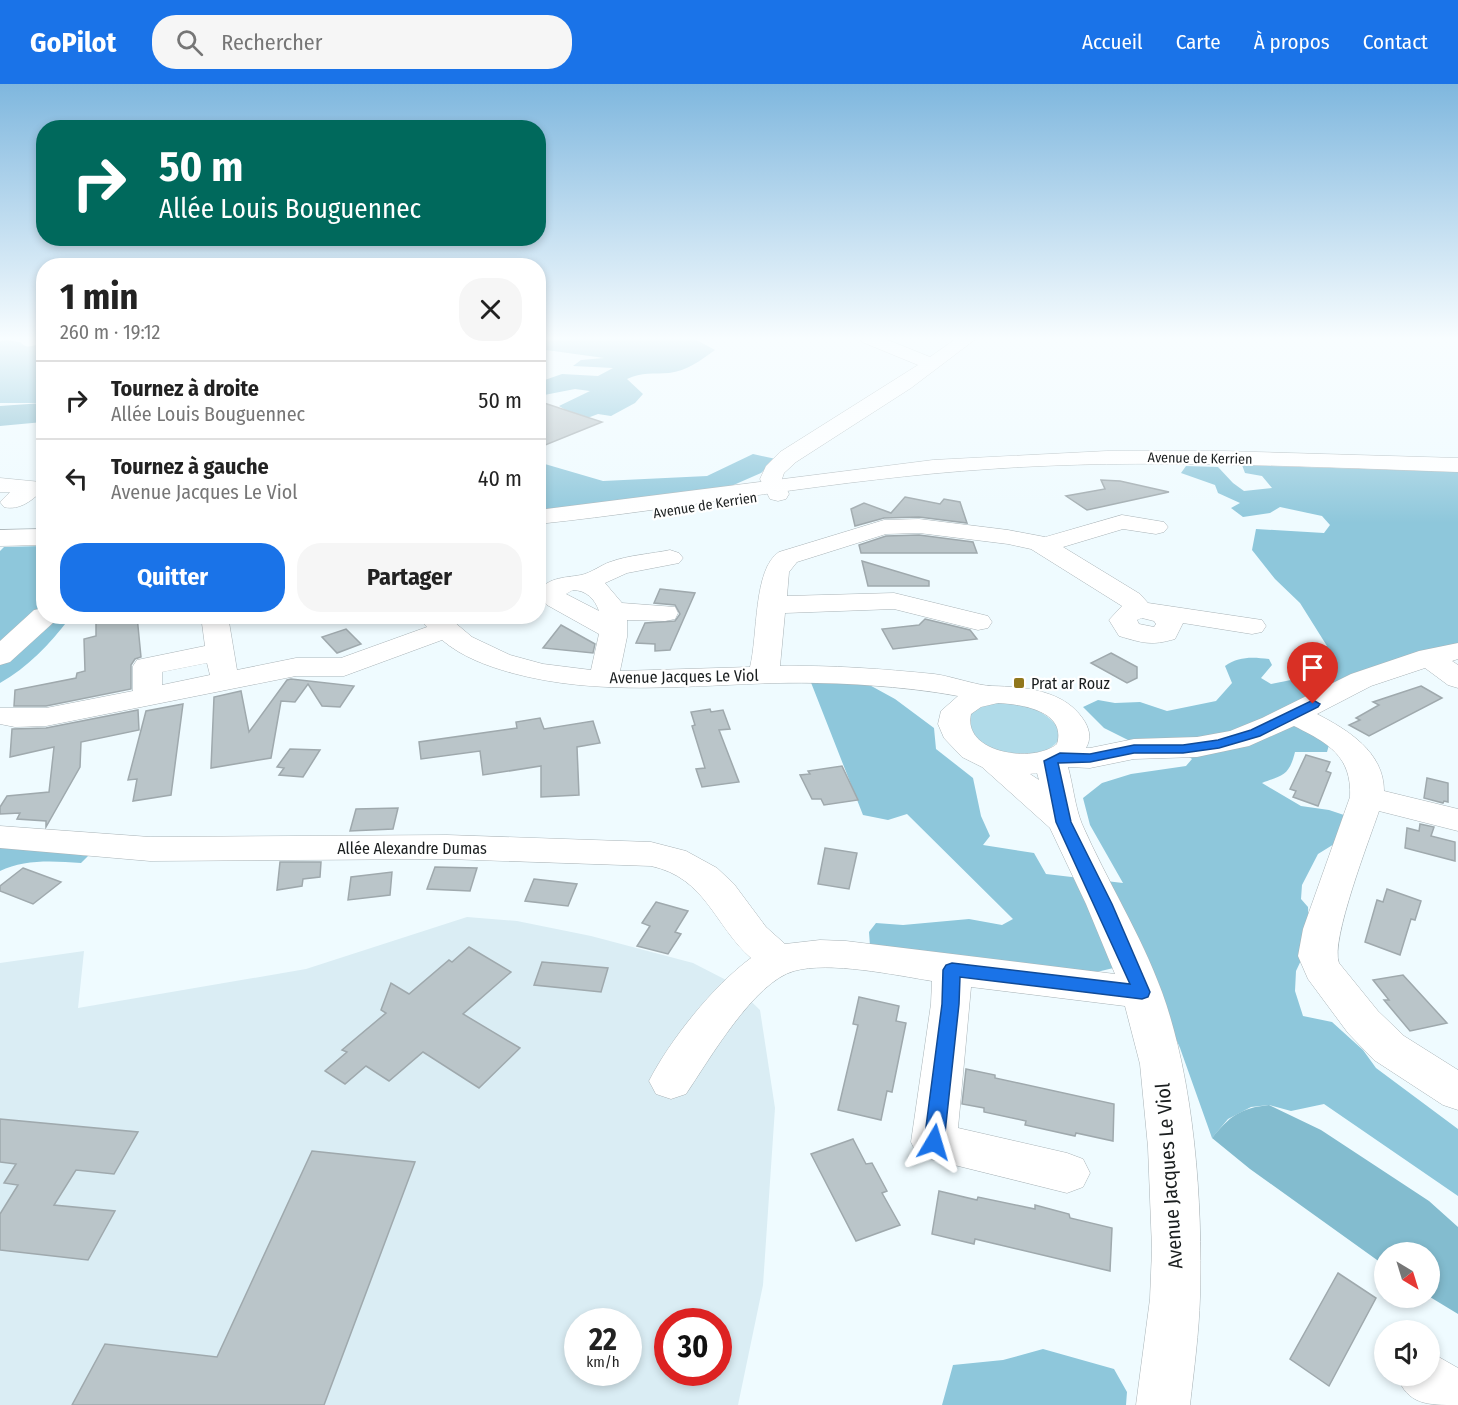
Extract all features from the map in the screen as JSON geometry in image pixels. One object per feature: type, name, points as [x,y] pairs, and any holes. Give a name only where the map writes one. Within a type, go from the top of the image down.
[{"type":"main road","name":"Avenue de Kerrien","points":[[546,516],[776,490],[943,466],[1041,459],[1138,457],[1458,465]]},
{"type":"main road","name":"Avenue de Kerrien","points":[[546,525],[667,511],[776,490]]},
{"type":"main road","points":[[8,538],[36,537]]},
{"type":"street","points":[[776,490],[771,479],[774,471],[797,451],[879,400]]},
{"type":"street","points":[[1045,545],[1122,522],[1156,527]]},
{"type":"street","points":[[763,675],[768,653],[776,572],[782,561],[884,528],[919,526],[1022,538],[1045,545],[1131,600],[1152,627],[1184,615],[1252,626]]},
{"type":"street","points":[[665,613],[612,621],[552,595],[555,588],[568,583],[587,582],[620,567],[670,558]]},
{"type":"street","points":[[587,582],[598,589],[612,621],[609,660],[603,678]]},
{"type":"street","points":[[771,605],[894,601],[978,622]]},
{"type":"street","points":[[0,656],[36,623]]},
{"type":"street","points":[[215,624],[222,666]]},
{"type":"street","points":[[6,716],[46,717],[148,696],[222,666],[344,667],[435,624]]},
{"type":"street","name":"Avenue Jacques Le Viol","points":[[438,624],[472,649],[511,664],[554,673],[656,680],[763,675],[834,675],[941,683],[988,695]]},
{"type":"street","points":[[1062,750],[1065,717],[1047,704],[1022,696],[988,695],[966,703],[955,714],[953,724],[960,741],[969,749],[993,760],[1023,765],[1062,750],[1090,758],[1134,749],[1183,749],[1219,744],[1255,733],[1362,680],[1429,657],[1458,651]]},
{"type":"street","points":[[1429,657],[1458,679]]},
{"type":"street","name":"Avenue Jacques Le Viol","points":[[881,679],[955,714]]},
{"type":"street","points":[[1294,715],[1339,740],[1356,754],[1369,780],[1367,797],[1322,929],[1317,956],[1322,969],[1363,1022],[1389,1048],[1458,1092]]},
{"type":"street","name":"Avenue Jacques Le Viol","points":[[1062,750],[1064,822]]},
{"type":"street","name":"Avenue Jacques Le Viol","points":[[993,760],[1029,789],[1064,822],[1142,992],[1161,1064],[1174,1199],[1175,1299],[1163,1405]]},
{"type":"street","points":[[1367,797],[1458,820]]},
{"type":"street","name":"Allée Alexandre Dumas","points":[[0,837],[160,849],[424,847],[597,850],[660,855],[677,861],[706,878],[728,901],[753,938],[780,960]]},
{"type":"street","points":[[671,1080],[720,1014],[745,986],[780,960],[812,954],[1142,992]]},
{"type":"street","points":[[952,970],[951,1004],[934,1142],[1067,1173]]},
{"type":"street","points":[[1438,1386],[1458,1399]]},
{"type":"shaded area","points":[[0,400],[36,400],[36,403],[0,403]]},
{"type":"shaded area","points":[[572,400],[638,400],[611,416],[598,414],[582,420],[559,406]]},
{"type":"shaded area","points":[[36,403],[36,423],[0,426],[0,406]]},
{"type":"shaded area","points":[[753,454],[776,459],[761,473],[729,487],[546,514],[546,464],[603,481],[707,476]]},
{"type":"shaded area","points":[[1242,465],[1458,472],[1458,647],[1279,715],[1329,745],[1327,752],[1295,752],[1284,774],[1262,783],[1301,806],[1329,810],[1347,816],[1339,841],[1318,854],[1302,885],[1301,899],[1308,907],[1309,928],[1304,954],[1296,971],[1295,991],[1303,1016],[1332,1022],[1363,1050],[1376,1068],[1458,1129],[1458,1196],[1324,1104],[1291,1111],[1269,1105],[1251,1107],[1228,1119],[1212,1138],[1180,1048],[1161,1005],[1122,966],[1067,979],[870,946],[869,932],[876,923],[903,925],[969,919],[1002,925],[1013,919],[907,814],[888,820],[863,815],[810,680],[864,682],[895,699],[934,728],[936,749],[973,778],[981,816],[990,836],[983,845],[1034,853],[1046,874],[1123,883],[1090,825],[1083,798],[1102,783],[1131,774],[1186,766],[1192,759],[1168,743],[1130,741],[1104,728],[1083,707],[1098,700],[1115,703],[1140,702],[1167,711],[1216,701],[1232,683],[1225,666],[1236,660],[1269,659],[1272,665],[1261,678],[1271,684],[1296,679],[1316,663],[1313,648],[1327,646],[1300,603],[1275,579],[1252,550],[1256,529],[1324,533],[1330,525],[1322,516],[1280,507],[1270,513],[1243,517],[1231,508],[1240,503],[1218,493],[1215,485],[1181,473],[1186,466],[1218,467],[1244,491],[1272,488],[1262,476],[1245,473]]},
{"type":"shaded area","points":[[36,546],[36,624],[65,624],[38,655],[0,683],[0,551],[4,547]]},
{"type":"shaded area","points":[[992,702],[1021,705],[1045,715],[1059,728],[1058,741],[1045,751],[1019,756],[1002,753],[985,745],[970,735],[969,715],[974,710]]},
{"type":"shaded area","points":[[0,844],[88,856],[81,863],[50,861],[29,863],[0,871]]},
{"type":"shaded area","points":[[467,917],[517,921],[591,936],[693,963],[732,983],[760,1010],[775,1108],[763,1285],[738,1405],[0,1405],[0,963],[84,951],[78,1008],[306,969]]},
{"type":"shaded area","points":[[1269,1105],[1321,1130],[1429,1201],[1458,1227],[1458,1314],[1440,1303],[1440,1242],[1374,1242],[1374,1258],[1250,1169],[1212,1138],[1224,1124],[1250,1108]]},
{"type":"shaded area","points":[[1043,1349],[1114,1369],[1127,1392],[1126,1405],[942,1405],[953,1365],[1003,1360]]},
{"type":"building","points":[[546,404],[602,422],[546,445]]},
{"type":"building","points":[[1101,480],[1120,481],[1169,492],[1087,510],[1066,496],[1105,489]]},
{"type":"building","points":[[905,497],[940,504],[944,499],[960,502],[967,523],[919,517],[884,518],[855,526],[851,509],[864,503],[891,513]]},
{"type":"building","points":[[919,535],[973,542],[977,553],[861,553],[859,545],[886,536]]},
{"type":"building","points":[[862,561],[929,581],[929,586],[868,586]]},
{"type":"building","points":[[660,589],[695,593],[670,650],[655,651],[655,644],[636,643],[645,623],[675,621],[680,614],[675,605],[654,603]]},
{"type":"building","points":[[925,619],[970,630],[977,639],[893,649],[882,629],[919,625]]},
{"type":"building","points":[[96,624],[138,624],[141,657],[135,659],[131,665],[131,689],[46,706],[14,706],[15,690],[76,678],[77,673],[85,671],[84,639],[96,636]]},
{"type":"building","points":[[561,625],[595,644],[593,653],[543,648]]},
{"type":"building","points":[[346,629],[361,644],[337,653],[322,637]]},
{"type":"building","points":[[1111,653],[1137,667],[1137,678],[1127,683],[1091,663]]},
{"type":"building","points":[[287,680],[354,686],[340,707],[322,706],[308,684],[295,702],[281,701],[271,758],[211,768],[214,697],[241,691],[249,732]]},
{"type":"building","points":[[1421,686],[1442,698],[1369,736],[1349,725],[1360,720],[1356,718],[1379,705],[1373,702]]},
{"type":"building","points":[[183,704],[171,795],[133,801],[137,779],[128,780],[146,711]]},
{"type":"building","points":[[710,709],[711,712],[723,710],[730,729],[719,730],[739,782],[702,787],[696,769],[705,768],[692,726],[695,725],[691,712]]},
{"type":"building","points":[[138,710],[139,730],[81,742],[80,767],[46,827],[46,821],[17,819],[20,813],[0,814],[0,807],[7,796],[49,792],[54,747],[10,757],[12,729],[46,728]]},
{"type":"building","points":[[540,718],[544,729],[593,721],[600,743],[577,747],[579,795],[541,797],[541,766],[483,775],[480,751],[421,759],[419,742],[517,728],[516,722]]},
{"type":"building","points":[[290,749],[320,750],[303,777],[279,775],[284,768],[277,767]]},
{"type":"building","points":[[1306,755],[1330,762],[1326,771],[1331,773],[1318,806],[1293,797],[1296,791],[1290,789]]},
{"type":"building","points":[[842,766],[858,800],[824,805],[821,799],[812,799],[800,775],[810,774],[808,771]]},
{"type":"building","points":[[1427,778],[1448,783],[1448,802],[1443,803],[1424,798]]},
{"type":"building","points":[[398,808],[393,829],[350,831],[356,809]]},
{"type":"building","points":[[1420,824],[1434,827],[1431,836],[1455,842],[1455,861],[1405,848],[1407,828],[1419,831]]},
{"type":"building","points":[[825,848],[857,853],[849,889],[818,884]]},
{"type":"building","points":[[280,862],[321,862],[320,877],[303,879],[302,886],[277,890]]},
{"type":"building","points":[[435,867],[477,868],[470,891],[427,889]]},
{"type":"building","points":[[23,868],[61,882],[33,904],[0,891],[0,886]]},
{"type":"building","points":[[392,872],[390,895],[348,900],[351,877]]},
{"type":"building","points":[[534,879],[577,884],[568,906],[525,901]]},
{"type":"building","points":[[1387,889],[1421,901],[1415,920],[1411,919],[1400,955],[1365,942],[1377,900],[1383,902]]},
{"type":"building","points":[[656,902],[688,911],[675,932],[681,934],[668,954],[637,946],[650,926],[642,923]]},
{"type":"building","points":[[469,947],[511,972],[463,1014],[520,1048],[479,1088],[423,1052],[389,1081],[366,1066],[345,1084],[325,1071],[347,1052],[342,1050],[386,1013],[381,1010],[391,983],[409,994],[449,960],[452,962]]},
{"type":"building","points":[[542,962],[608,968],[601,992],[534,985]]},
{"type":"building","points":[[1403,975],[1447,1023],[1410,1031],[1384,1000],[1389,1000],[1373,980]]},
{"type":"building","points":[[859,997],[899,1006],[896,1021],[906,1023],[892,1092],[887,1091],[881,1120],[838,1110],[858,1025],[853,1024]]},
{"type":"building","points":[[966,1069],[995,1075],[995,1078],[1114,1104],[1113,1141],[1076,1133],[1075,1136],[1025,1125],[1026,1121],[984,1112],[984,1108],[962,1104]]},
{"type":"building","points":[[0,1119],[138,1132],[114,1174],[76,1170],[54,1205],[115,1211],[88,1260],[0,1250],[0,1214],[18,1185],[4,1183],[16,1164],[0,1162]]},
{"type":"building","points":[[853,1139],[866,1164],[872,1163],[887,1191],[882,1193],[900,1225],[856,1241],[811,1154]]},
{"type":"building","points":[[312,1151],[415,1162],[324,1405],[72,1405],[105,1344],[217,1357]]},
{"type":"building","points":[[939,1191],[977,1200],[978,1197],[1035,1209],[1035,1205],[1069,1214],[1070,1218],[1112,1228],[1110,1271],[975,1239],[974,1244],[932,1234]]},
{"type":"building","points":[[1338,1273],[1374,1297],[1374,1302],[1329,1386],[1290,1359]]},
{"type":"place","name":"Prat ar Rouz","points":[[1019,683]]},
{"type":"route","points":[[934,1142],[951,1004],[952,970],[1070,986],[1142,992],[1104,904],[1064,822],[1051,761],[1060,757],[1090,758],[1134,749],[1183,749],[1219,744],[1255,733],[1313,704]]}]
